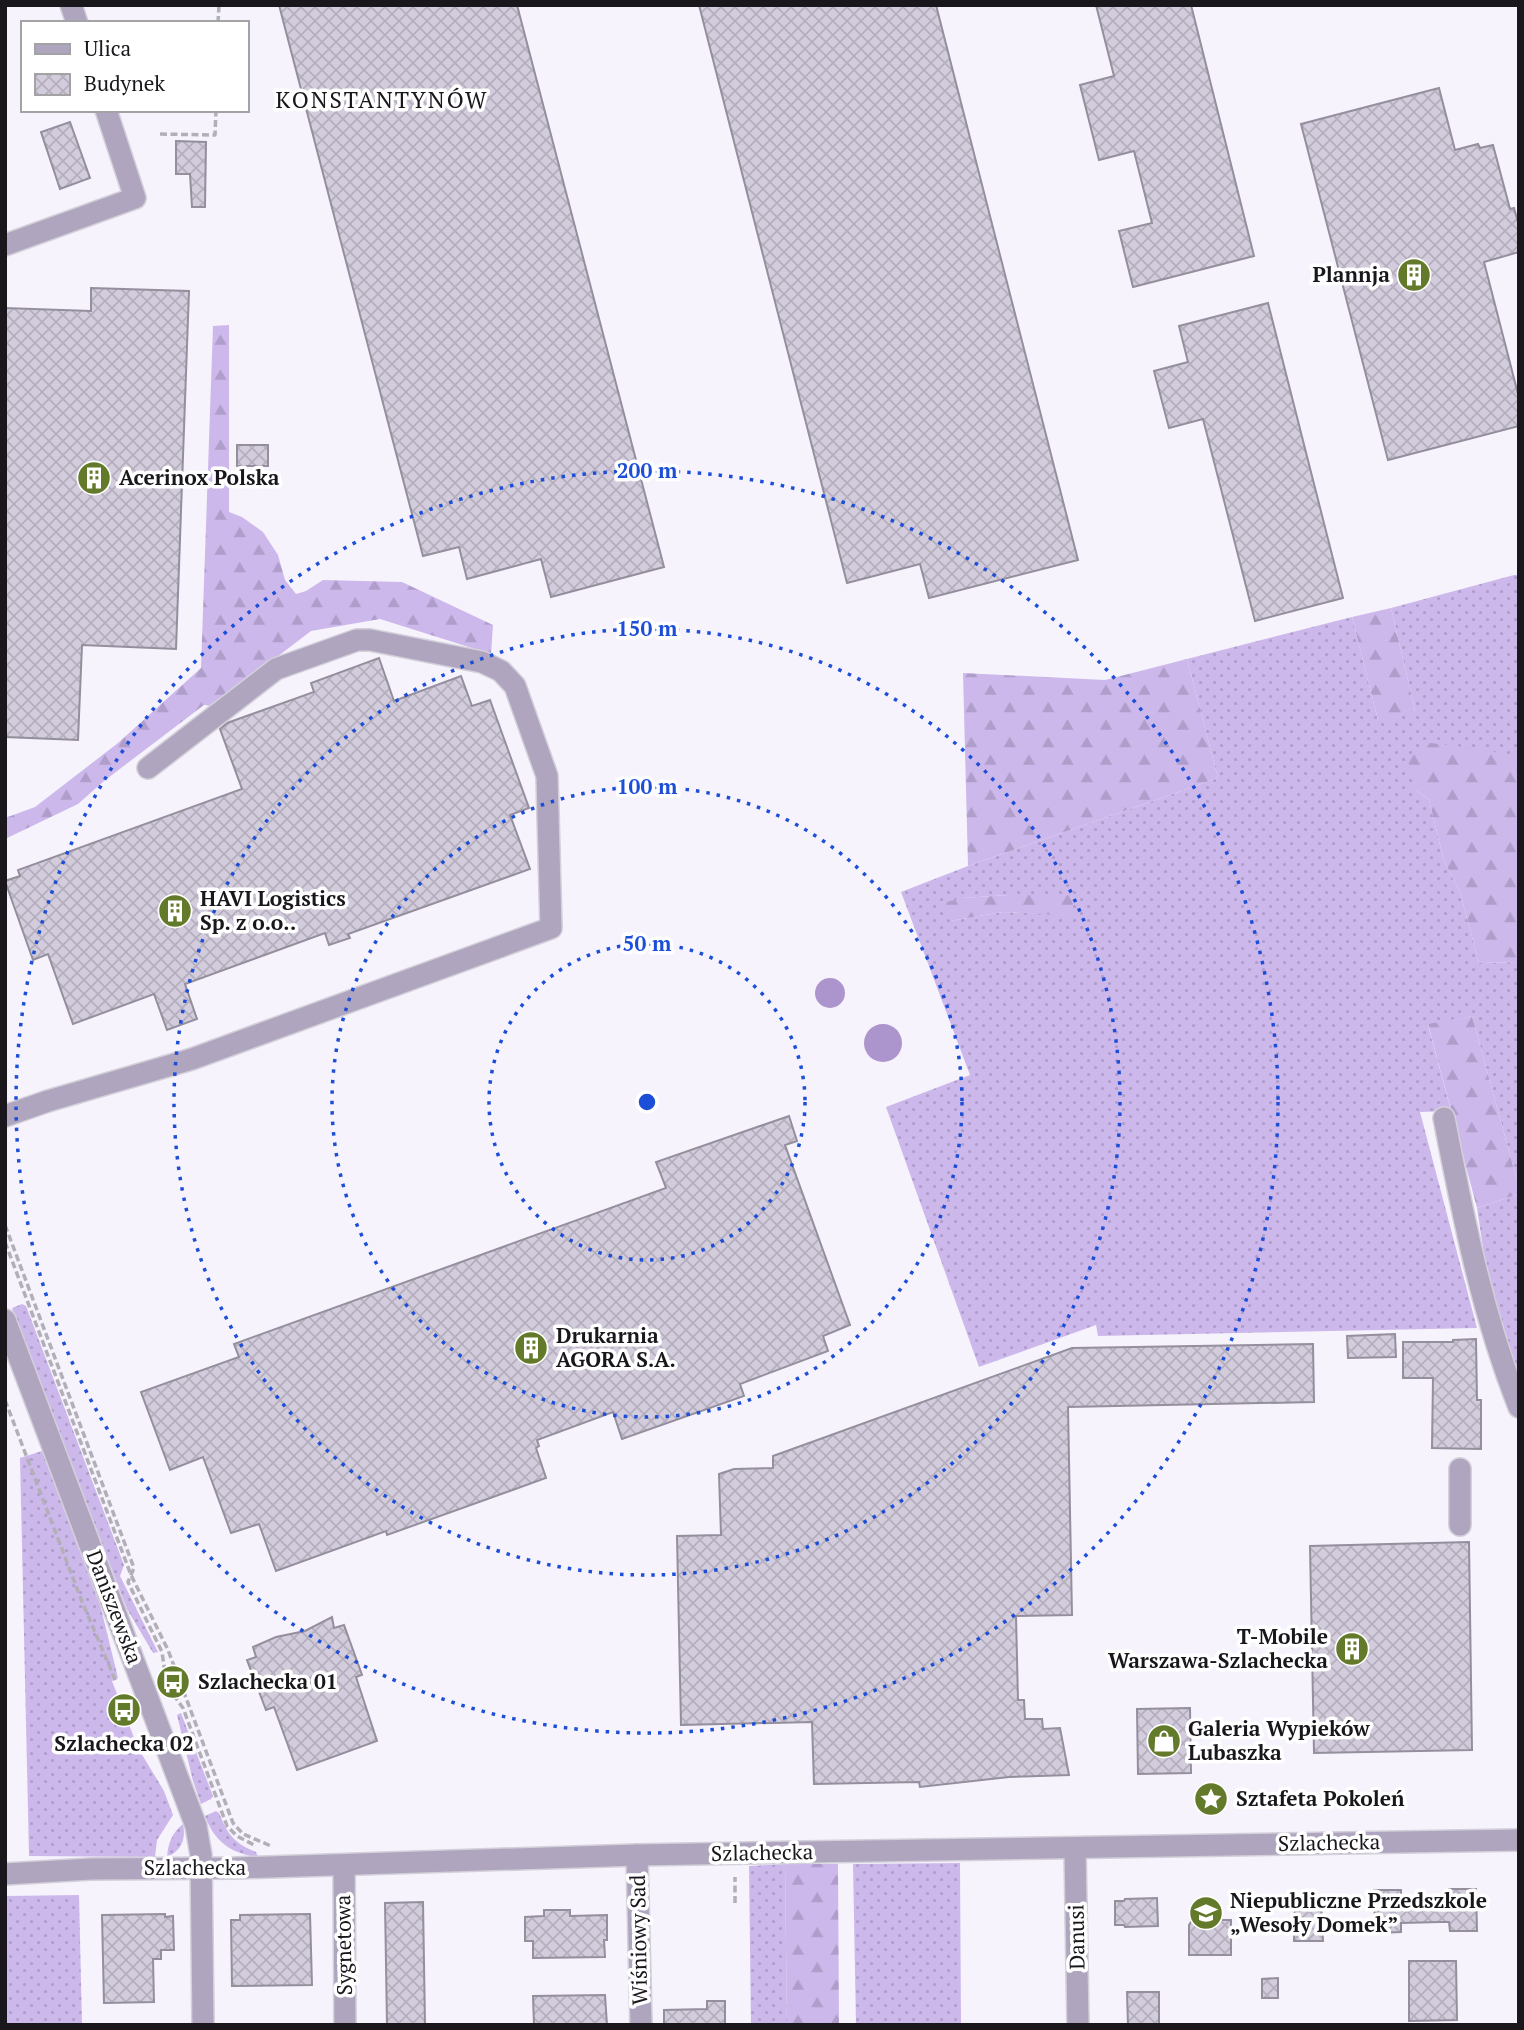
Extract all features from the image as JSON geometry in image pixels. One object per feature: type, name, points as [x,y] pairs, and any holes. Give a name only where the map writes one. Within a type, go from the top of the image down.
[{"type":"street","points":[[5,245],[135,198],[107,112]]},
{"type":"street","points":[[5,1116],[192,1059],[551,928],[547,776],[515,685],[500,671],[482,662],[370,640],[357,640],[276,669],[148,768]]},
{"type":"street","points":[[1444,1118],[1461,1206],[1493,1337],[1519,1407]]},
{"type":"street","name":"Daniszewska","points":[[5,1320],[194,1820],[200,1843],[203,2025]]},
{"type":"street","points":[[1460,1469],[1460,1525]]},
{"type":"street","name":"Szlachecka","points":[[5,1874],[91,1869],[344,1865],[637,1855],[1519,1840]]},
{"type":"street","name":"Danusi","points":[[1075,1848],[1078,2025]]},
{"type":"street","name":"Wiśniowy Sad","points":[[637,1855],[641,2025]]},
{"type":"street","name":"Sygnetowa","points":[[344,1865],[345,2025]]},
{"type":"path","points":[[160,134],[215,135],[216,112]]},
{"type":"path","points":[[5,1225],[134,1568],[128,1582],[162,1652],[172,1693],[183,1708],[227,1826],[237,1836],[259,1848]]},
{"type":"path","points":[[5,1242],[131,1575],[168,1650],[233,1823],[243,1834],[268,1844],[273,1850]]},
{"type":"path","points":[[5,1401],[116,1682]]},
{"type":"path","points":[[735,1877],[735,1903]]},
{"type":"green space","points":[[229,325],[229,512],[242,517],[263,532],[278,555],[285,580],[296,594],[323,580],[402,582],[493,625],[491,654],[380,619],[311,631],[213,706],[204,705],[78,804],[5,839],[5,818],[35,807],[118,743],[201,668],[213,326]]},
{"type":"green space","points":[[1519,575],[1519,757],[1415,789],[1429,800],[1444,861],[1460,892],[1479,963],[1519,962],[1519,1188],[1472,1016],[1428,1025],[1451,1111],[1420,1112],[1477,1328],[1098,1336],[1096,1325],[979,1367],[886,1107],[970,1075],[901,892],[1218,778],[1187,659],[1352,617],[1378,720],[1415,710],[1391,608]],"holes":[[[1069,895],[1049,914],[1003,912],[950,921],[963,898]]]},
{"type":"green space","points":[[1391,608],[1415,710],[1388,721],[1378,720],[1352,617]]},
{"type":"green space","points":[[1187,659],[1218,778],[968,866],[963,673],[1105,680]]},
{"type":"green space","points":[[1422,742],[1519,757],[1519,962],[1479,963],[1460,892],[1444,861],[1429,800],[1415,789],[1408,761]]},
{"type":"green space","points":[[1069,895],[1073,901],[1072,916],[1003,912],[950,921],[942,903],[963,898]]},
{"type":"green space","points":[[1472,1016],[1519,1188],[1519,1194],[1477,1208],[1428,1024]]},
{"type":"green space","points":[[1519,1194],[1519,1381],[1489,1288],[1477,1208]]},
{"type":"green space","points":[[22,1304],[26,1306],[124,1565],[120,1576],[158,1652],[153,1653],[127,1609],[12,1308]]},
{"type":"green space","points":[[42,1451],[100,1604],[118,1678],[112,1681],[138,1748],[164,1791],[173,1815],[157,1840],[155,1857],[29,1856],[20,1458]]},
{"type":"green space","points":[[181,1713],[213,1796],[201,1804],[177,1715]]},
{"type":"green space","points":[[216,1811],[233,1837],[256,1852],[258,1857],[232,1849],[213,1833],[205,1816]]},
{"type":"green space","points":[[183,1824],[182,1844],[167,1857],[171,1839]]},
{"type":"green space","points":[[960,1863],[961,2025],[856,2025],[853,1864]]},
{"type":"green space","points":[[785,1864],[787,2025],[751,2025],[749,1866]]},
{"type":"green space","points":[[785,1864],[838,1864],[839,2025],[787,2025]]},
{"type":"green space","points":[[79,1895],[82,2025],[5,2025],[5,1896]]},
{"type":"shaded area","points":[[830,978],[841,982],[845,993],[841,1004],[830,1008],[819,1004],[815,993],[819,982]]},
{"type":"shaded area","points":[[883,1024],[896,1030],[902,1043],[896,1056],[883,1062],[870,1056],[864,1043],[870,1030]]},
{"type":"building","points":[[279,5],[517,5],[664,567],[551,597],[541,559],[467,579],[459,547],[423,556]]},
{"type":"building","points":[[699,5],[936,5],[1078,560],[929,598],[920,564],[847,583]]},
{"type":"building","points":[[1096,5],[1191,5],[1254,256],[1133,287],[1119,231],[1152,223],[1134,151],[1099,160],[1080,85],[1114,76]]},
{"type":"building","name":"Plannja","points":[[1439,88],[1455,150],[1478,144],[1480,148],[1493,145],[1510,209],[1514,208],[1519,226],[1519,252],[1484,262],[1519,398],[1519,426],[1388,460],[1301,124]]},
{"type":"building","points":[[70,122],[90,178],[60,189],[41,132]]},
{"type":"building","points":[[176,141],[206,142],[205,207],[192,207],[190,174],[176,174]]},
{"type":"building","name":"Acerinox Polska","points":[[91,288],[189,291],[176,649],[82,645],[78,740],[5,737],[5,308],[91,311]]},
{"type":"building","points":[[1268,303],[1343,598],[1255,621],[1203,419],[1169,428],[1154,371],[1188,362],[1179,326]]},
{"type":"building","points":[[237,445],[268,445],[268,466],[237,466]]},
{"type":"building","points":[[379,658],[394,701],[461,676],[472,706],[490,700],[529,808],[510,815],[530,869],[348,934],[350,938],[329,945],[325,933],[185,984],[197,1019],[167,1030],[154,994],[73,1024],[48,954],[33,960],[5,881],[20,876],[18,870],[242,789],[220,729],[227,723],[314,692],[311,683]]},
{"type":"building","name":"Drukarnia AGORA S.A.","points":[[789,1116],[797,1141],[785,1145],[850,1325],[823,1336],[828,1351],[740,1384],[744,1396],[622,1439],[613,1412],[537,1440],[539,1446],[536,1448],[546,1478],[387,1535],[386,1531],[276,1571],[259,1524],[231,1533],[203,1457],[170,1470],[141,1392],[239,1357],[234,1344],[666,1188],[656,1162]]},
{"type":"building","points":[[1395,1334],[1396,1357],[1348,1358],[1347,1336]]},
{"type":"building","points":[[1476,1339],[1477,1400],[1481,1400],[1481,1449],[1432,1448],[1433,1378],[1403,1378],[1403,1342]]},
{"type":"building","points":[[1313,1344],[1314,1402],[1068,1407],[1072,1615],[1016,1616],[1018,1700],[1024,1700],[1025,1719],[1042,1719],[1043,1729],[1060,1728],[1069,1775],[1009,1777],[920,1787],[919,1782],[814,1784],[812,1722],[681,1725],[677,1536],[721,1535],[719,1474],[734,1469],[773,1468],[773,1456],[1072,1348]]},
{"type":"building","points":[[1469,1542],[1472,1750],[1314,1753],[1310,1546]]},
{"type":"building","points":[[332,1617],[334,1628],[344,1625],[362,1675],[356,1677],[377,1741],[297,1770],[274,1707],[266,1710],[247,1660],[256,1657],[253,1647],[276,1637],[305,1631]]},
{"type":"building","points":[[1190,1708],[1191,1773],[1138,1774],[1137,1709]]},
{"type":"building","points":[[1449,1889],[1476,1889],[1477,1931],[1450,1931],[1449,1922],[1440,1922],[1401,1923],[1401,1932],[1375,1933],[1374,1890],[1401,1890],[1401,1899],[1449,1898]]},
{"type":"building","points":[[1157,1898],[1158,1926],[1115,1925],[1115,1901]]},
{"type":"building","points":[[423,1902],[425,2025],[387,2025],[385,1903]]},
{"type":"building","points":[[1321,1902],[1323,1941],[1294,1941],[1295,1903]]},
{"type":"building","points":[[1200,1908],[1205,1920],[1231,1920],[1231,1955],[1189,1955],[1189,1925]]},
{"type":"building","points":[[544,1910],[570,1910],[570,1916],[607,1915],[605,1957],[533,1958],[533,1941],[525,1941],[525,1917],[544,1916]]},
{"type":"building","points":[[165,1914],[165,1917],[173,1916],[174,1950],[161,1950],[161,1959],[153,1959],[154,2002],[104,2003],[102,1915]]},
{"type":"building","points":[[310,1914],[312,1985],[232,1986],[231,1920],[240,1920],[240,1915]]},
{"type":"building","points":[[1409,1961],[1456,1961],[1457,2020],[1409,2021]]},
{"type":"building","points":[[1278,1978],[1278,1998],[1262,1998],[1262,1979]]},
{"type":"building","points":[[1127,1992],[1159,1992],[1159,2025],[1128,2025]]},
{"type":"building","points":[[605,1995],[607,2025],[534,2025],[533,1996]]},
{"type":"building","points":[[707,2001],[725,2001],[725,2025],[664,2025],[664,2010],[707,2009]]},
{"type":"place","name":"Plannja","points":[[1414,275]]},
{"type":"place","name":"Acerinox Polska","points":[[94,478]]},
{"type":"place","name":"HAVI Logistics Sp. z o.o..","points":[[175,911]]},
{"type":"place","name":"Drukarnia AGORA S.A.","points":[[531,1348]]},
{"type":"place","name":"T-Mobile Warszawa-Szlachecka","points":[[1352,1649]]},
{"type":"place","name":"Szlachecka 01","points":[[173,1682]]},
{"type":"place","name":"Szlachecka 02","points":[[124,1710]]},
{"type":"place","name":"Galeria Wypieków Lubaszka","points":[[1164,1741]]},
{"type":"place","name":"Sztafeta Pokoleń","points":[[1211,1799]]},
{"type":"place","name":"Niepubliczne Przedszkole „Wesoły Domek”","points":[[1206,1913]]},
{"type":"district","name":"KONSTANTYNÓW","points":[[382,100]]}]
